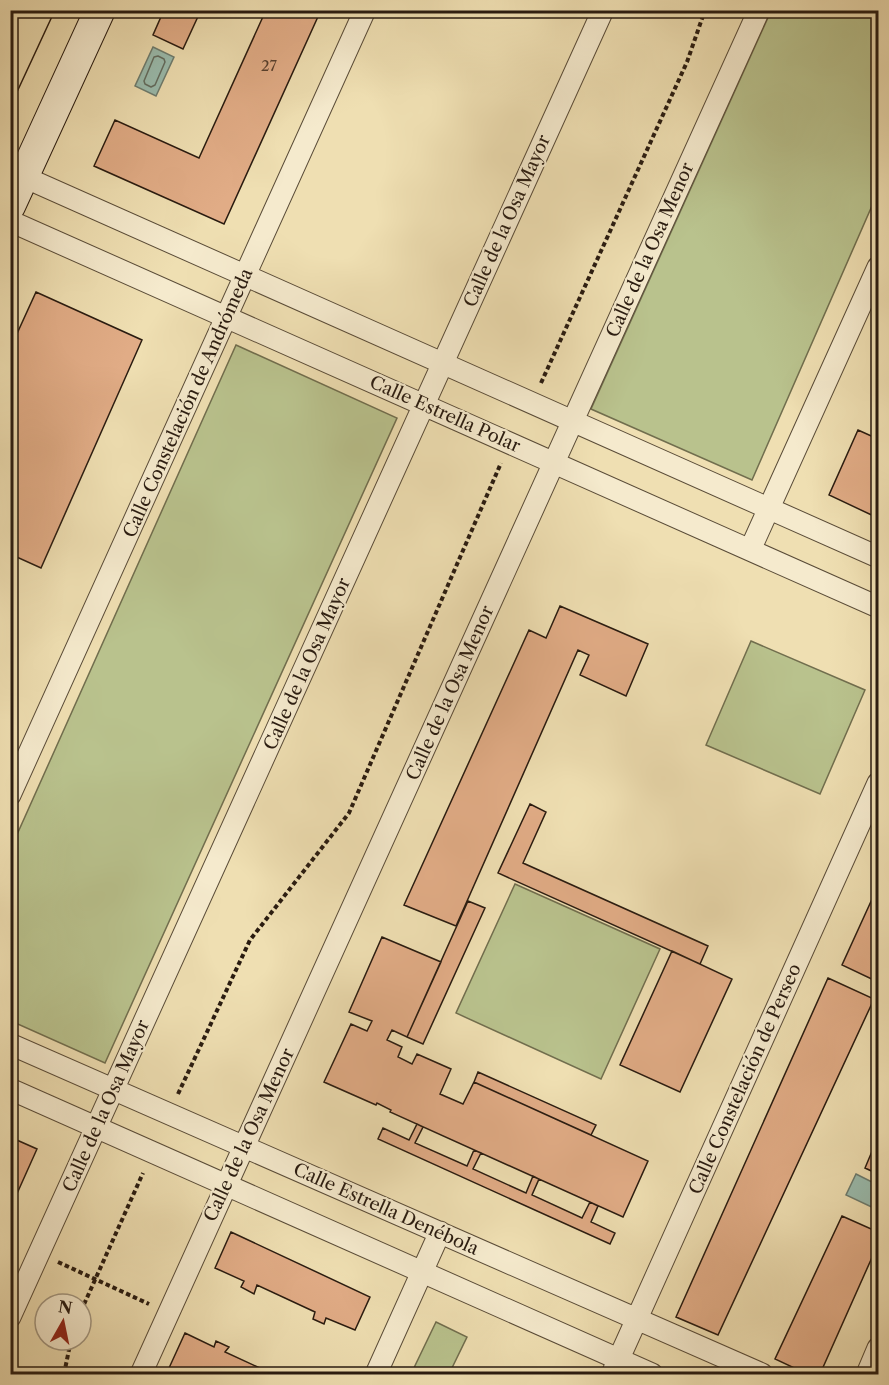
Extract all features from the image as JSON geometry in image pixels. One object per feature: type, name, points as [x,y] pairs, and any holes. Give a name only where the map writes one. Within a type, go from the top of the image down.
[{"type":"street","points":[[100,10],[14,198],[245,275],[879,557]]},
{"type":"street","name":"Calle Constelación de Andrómeda","points":[[10,795],[365,10]]},
{"type":"street","name":"Calle de la Osa Mayor","points":[[10,1317],[603,10]]},
{"type":"street","name":"Calle de la Osa Menor","points":[[141,1374],[759,10]]},
{"type":"street","name":"Calle Estrella Polar","points":[[14,198],[227,317],[879,607]]},
{"type":"street","points":[[750,550],[879,267]]},
{"type":"street","name":"Calle Constelación de Perseo","points":[[615,1367],[879,783]]},
{"type":"street","name":"Calle Estrella Denébola","points":[[10,1044],[762,1374]]},
{"type":"street","points":[[10,1089],[423,1272],[615,1367],[652,1374]]},
{"type":"street","points":[[376,1374],[440,1232]]},
{"type":"street","points":[[867,1374],[879,1348]]},
{"type":"path","points":[[10,21],[16,10]]},
{"type":"path","points":[[537,391],[687,62],[705,10]]},
{"type":"path","points":[[169,1113],[250,940],[349,813],[510,442]]},
{"type":"path","points":[[90,1292],[144,1172]]},
{"type":"path","points":[[56,1262],[154,1306]]},
{"type":"path","points":[[64,1374],[69,1352]]},
{"type":"green space","points":[[771,11],[878,11],[878,192],[752,480],[591,409]]},
{"type":"green space","points":[[236,345],[397,418],[105,1063],[11,1021],[11,848]]},
{"type":"green space","points":[[751,641],[865,690],[820,794],[706,745]]},
{"type":"green space","points":[[515,884],[660,949],[601,1079],[456,1013]]},
{"type":"green space","points":[[436,1322],[467,1337],[449,1374],[411,1374]]},
{"type":"water","points":[[153,47],[174,57],[156,96],[135,86]]},
{"type":"water","points":[[856,1174],[878,1185],[878,1210],[846,1195]]},
{"type":"building","points":[[164,10],[201,10],[183,49],[153,35]]},
{"type":"building","points":[[266,10],[321,10],[224,224],[94,166],[115,120],[199,158]]},
{"type":"building","points":[[36,292],[142,340],[41,568],[10,554],[10,349]]},
{"type":"building","points":[[858,430],[878,439],[878,518],[829,495]]},
{"type":"building","points":[[560,606],[648,644],[626,696],[580,675],[589,655],[578,650],[456,926],[404,905],[529,630],[546,638]]},
{"type":"building","points":[[530,804],[546,812],[523,863],[708,946],[700,964],[498,873]]},
{"type":"building","points":[[878,886],[878,982],[842,965]]},
{"type":"building","points":[[468,901],[485,908],[423,1044],[407,1037]]},
{"type":"building","points":[[382,937],[441,962],[407,1037],[392,1030],[387,1040],[402,1047],[398,1057],[412,1064],[417,1054],[451,1069],[440,1094],[463,1104],[474,1082],[648,1161],[623,1217],[390,1112],[391,1110],[377,1103],[376,1105],[324,1082],[351,1024],[367,1031],[372,1021],[349,1012]]},
{"type":"building","points":[[672,951],[732,979],[680,1092],[620,1065]]},
{"type":"building","points":[[828,978],[874,999],[718,1335],[676,1317]]},
{"type":"building","points":[[478,1072],[596,1125],[591,1135],[474,1082]]},
{"type":"building","points":[[417,1124],[423,1127],[415,1143],[467,1166],[474,1150],[481,1153],[473,1169],[526,1193],[533,1176],[539,1179],[532,1195],[582,1218],[590,1202],[598,1206],[591,1222],[615,1233],[610,1244],[378,1139],[383,1128],[409,1140]]},
{"type":"building","points":[[10,1137],[37,1149],[15,1198],[10,1196]]},
{"type":"building","points":[[878,1137],[878,1174],[865,1168]]},
{"type":"building","points":[[842,1216],[878,1232],[878,1244],[820,1374],[807,1374],[775,1359]]},
{"type":"building","points":[[231,1232],[370,1297],[355,1330],[326,1318],[324,1324],[313,1319],[315,1312],[257,1285],[254,1294],[241,1287],[244,1281],[215,1268]]},
{"type":"building","points":[[185,1333],[214,1347],[216,1341],[229,1347],[225,1352],[273,1374],[183,1374],[169,1368]]},
{"type":"tram line","points":[[10,107],[55,10]]}]
